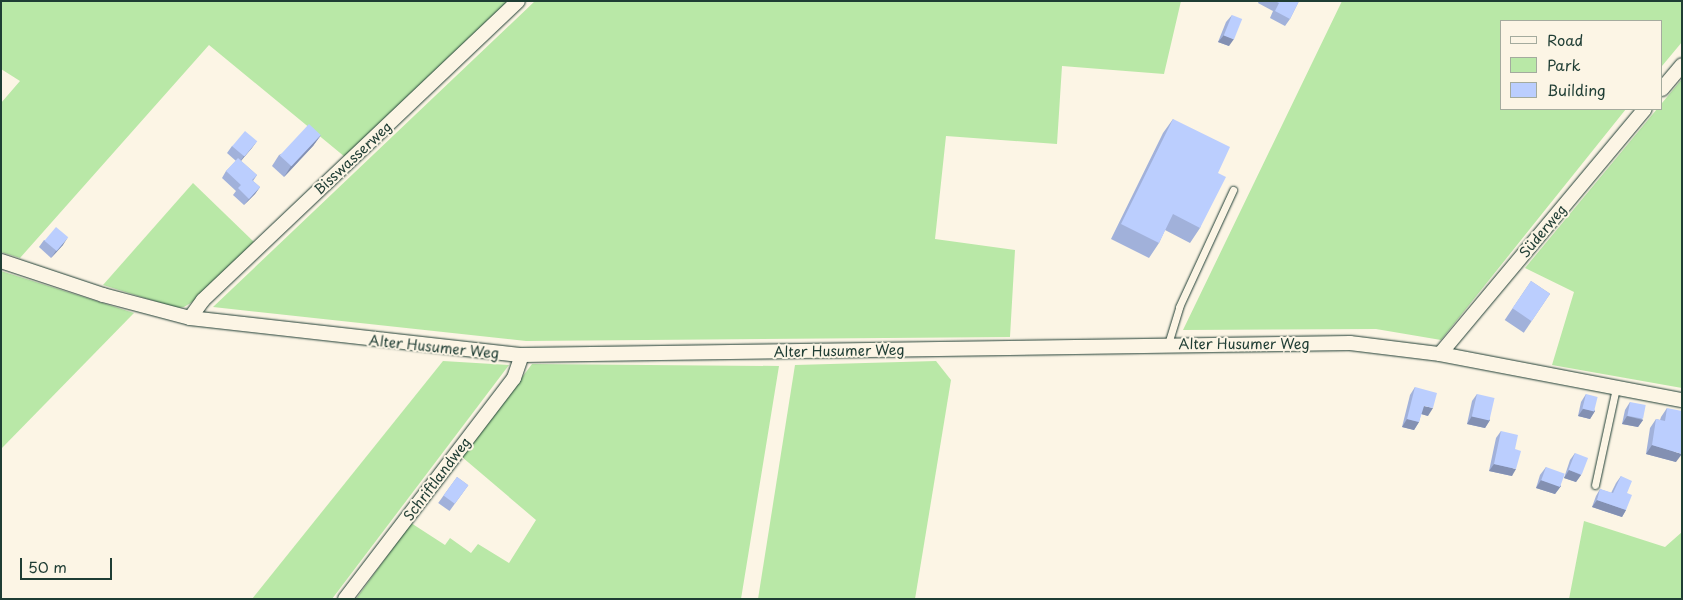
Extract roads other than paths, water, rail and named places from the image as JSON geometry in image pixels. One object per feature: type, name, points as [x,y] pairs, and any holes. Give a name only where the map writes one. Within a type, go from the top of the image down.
[{"type":"street","name":"Bisswasserweg","points":[[190,318],[203,300],[518,1]]},
{"type":"street","points":[[1663,88],[1682,65]]},
{"type":"street","name":"Süderweg","points":[[1440,354],[1644,110]]},
{"type":"street","name":"Alter Husumer Weg","points":[[1,262],[103,295],[190,318],[522,355],[655,356],[1168,344],[1350,343],[1440,354],[1682,400]]},
{"type":"street","name":"Schriftlandweg","points":[[345,599],[514,378],[522,355]]},
{"type":"lane","points":[[1168,344],[1179,307],[1233,190]]},
{"type":"lane","points":[[1595,485],[1616,388]]}]
